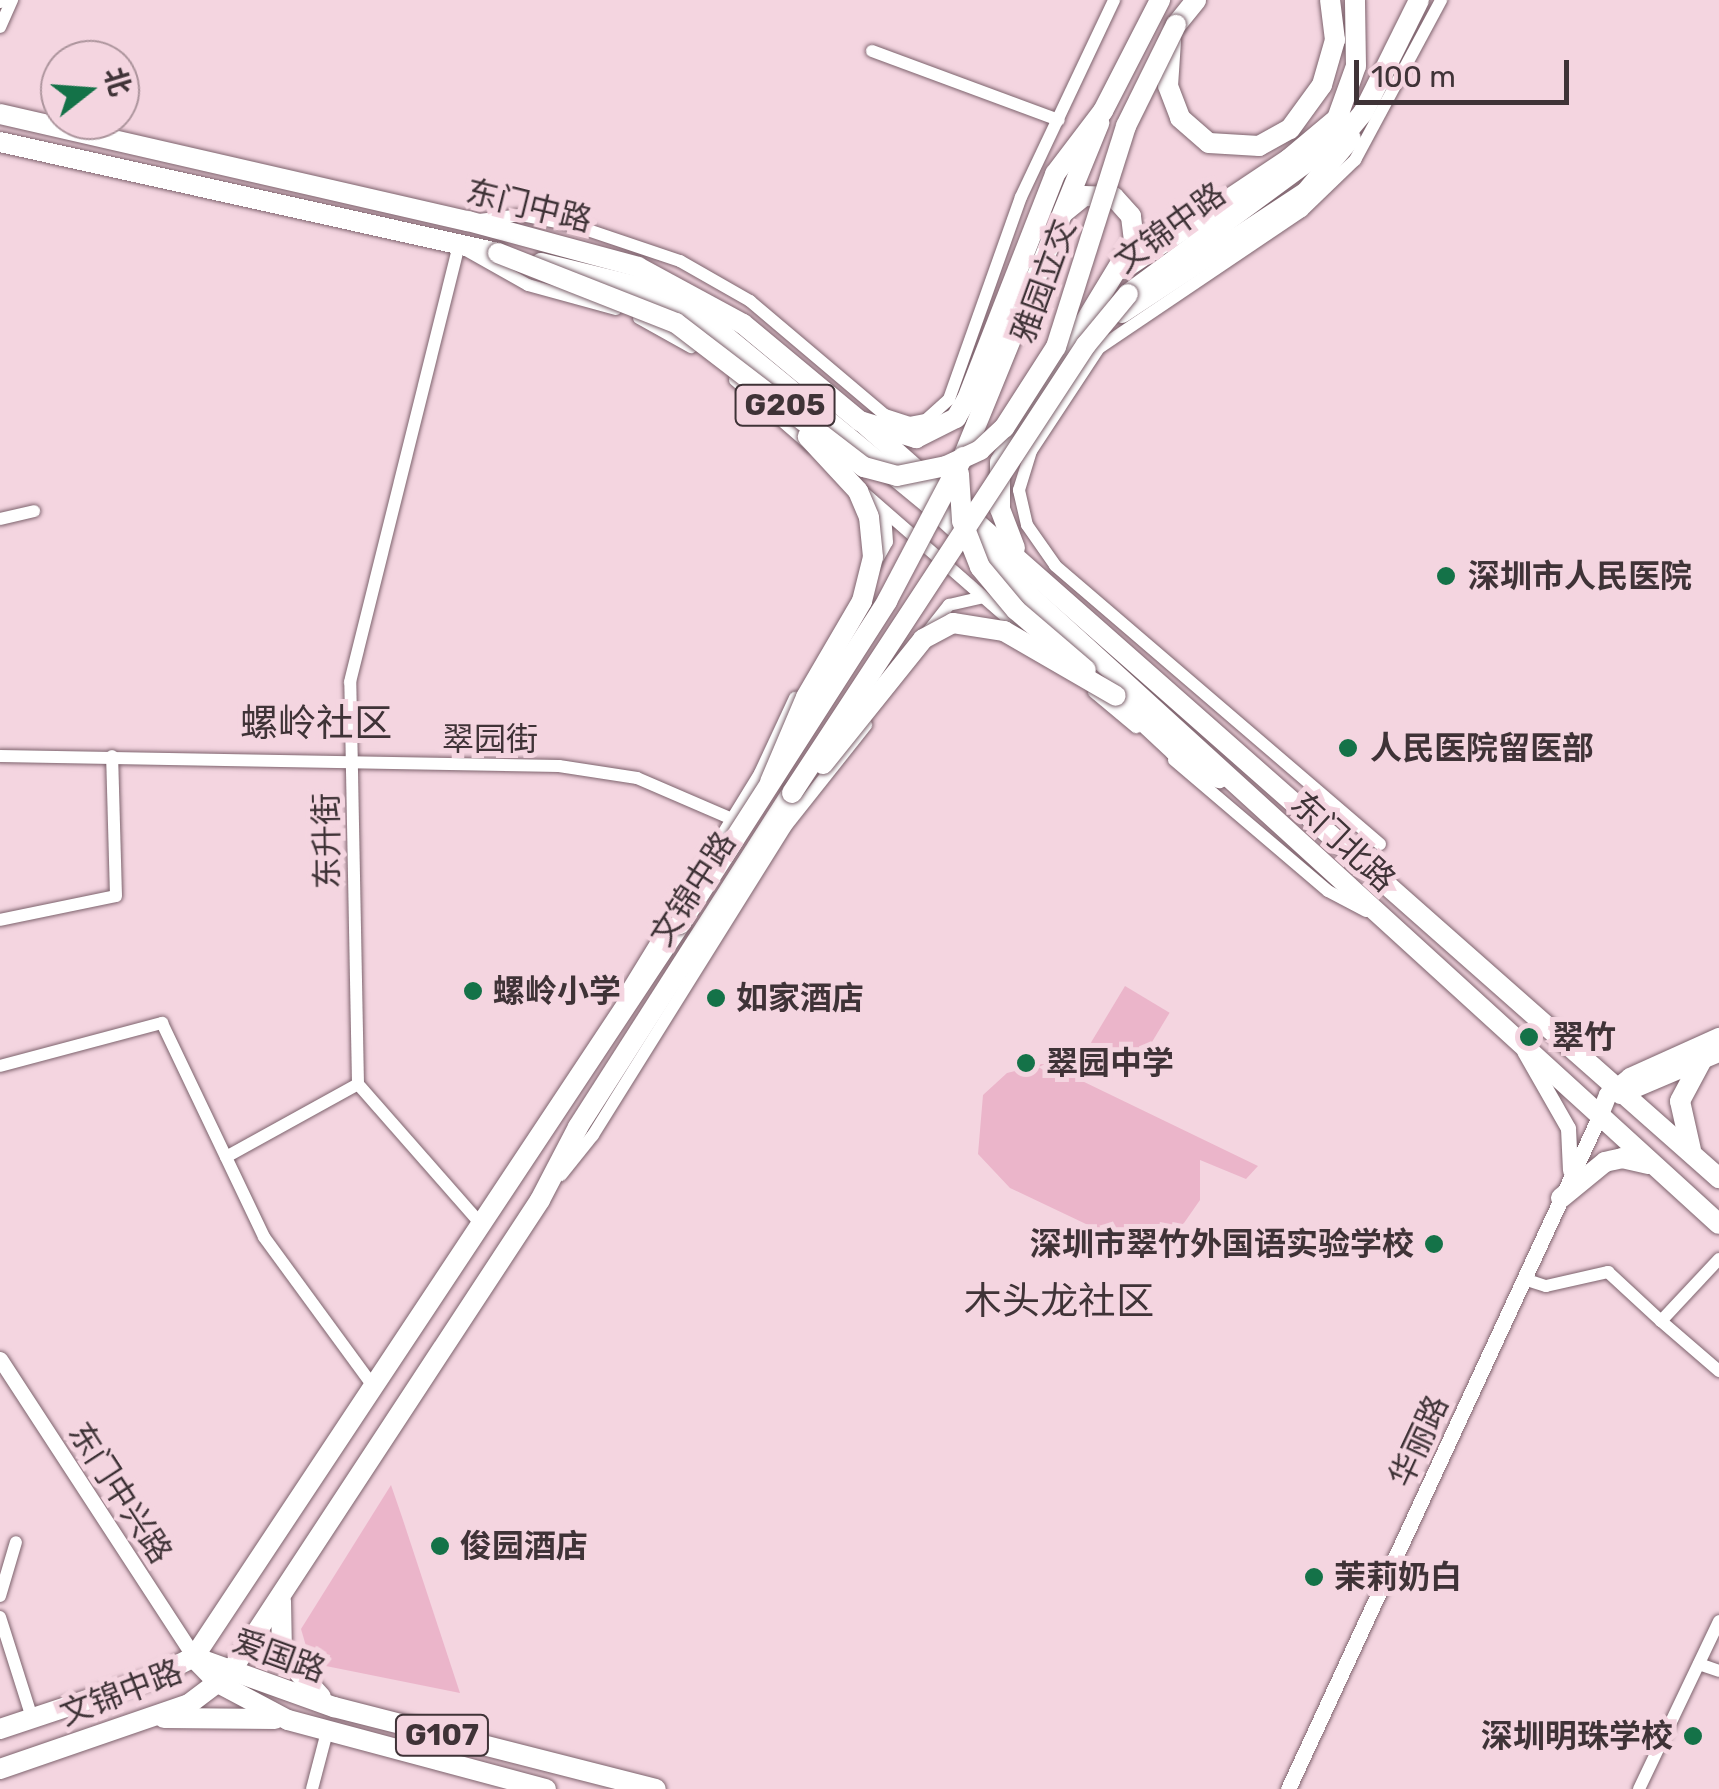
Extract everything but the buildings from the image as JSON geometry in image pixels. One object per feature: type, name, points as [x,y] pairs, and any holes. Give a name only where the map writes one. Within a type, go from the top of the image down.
[{"type":"main road","points":[[1127,58],[1139,0]]},
{"type":"main road","name":"文锦中路","points":[[0,1769],[152,1718],[224,1677],[280,1601],[540,1200],[770,782],[887,601],[963,457],[1103,112],[1127,58],[1160,0]]},
{"type":"main road","name":"雅园立交","points":[[498,253],[537,273],[653,312],[755,381],[864,467],[910,475],[946,466],[993,440],[1050,368],[1073,306],[1126,126],[1176,24],[1196,0]]},
{"type":"main road","points":[[1176,24],[1168,86],[1194,133],[1243,149],[1290,129],[1331,62],[1330,0]]},
{"type":"main road","points":[[1300,172],[1340,116],[1356,66],[1355,0]]},
{"type":"main road","name":"文锦中路","points":[[0,1728],[150,1679],[194,1657],[614,1018],[689,929],[792,793],[1086,345],[1128,294],[1300,172],[1363,113],[1419,0]]},
{"type":"main road","name":"雅园立交","points":[[860,421],[916,438],[956,418],[987,354],[1055,174],[1103,112]]},
{"type":"main road","points":[[1050,368],[1089,335],[1306,192],[1337,160],[1363,113]]},
{"type":"main road","name":"东门中路","points":[[0,114],[569,245],[688,288],[744,324],[968,513]]},
{"type":"main road","points":[[1104,288],[1143,254],[1290,159],[1340,116]]},
{"type":"main road","name":"东门中路","points":[[0,142],[635,286],[712,325],[928,503]]},
{"type":"main road","points":[[1020,558],[1000,509],[998,476],[1006,450],[1050,368],[1134,241],[1131,216],[1103,193],[1074,201],[1063,213]]},
{"type":"main road","points":[[1050,368],[1128,294]]},
{"type":"main road","points":[[755,381],[858,492],[874,544],[862,601],[806,696],[770,782]]},
{"type":"main road","points":[[963,457],[959,507],[980,568],[1016,610],[1109,697],[1192,764],[1237,785]]},
{"type":"main road","name":"东门北路","points":[[928,503],[1719,1224]]},
{"type":"main road","name":"东门北路","points":[[968,513],[1719,1178]]},
{"type":"main road","points":[[792,793],[855,730],[923,639],[953,624],[971,621],[1004,631],[1109,697]]},
{"type":"main road","points":[[1599,1117],[1619,1090],[1719,1037]]},
{"type":"main road","points":[[1619,1090],[1710,1056]]},
{"type":"main road","points":[[1694,1156],[1680,1100],[1710,1056]]},
{"type":"main road","points":[[1565,1191],[1589,1168],[1604,1162],[1638,1159],[1656,1168]]},
{"type":"main road","points":[[280,1601],[282,1654],[291,1671],[334,1707]]},
{"type":"main road","name":"爱国路","points":[[194,1657],[288,1720],[546,1789]]},
{"type":"main road","name":"爱国路","points":[[224,1677],[656,1789]]},
{"type":"main road","points":[[152,1718],[288,1720]]},
{"type":"street","points":[[0,27],[12,0]]},
{"type":"street","points":[[468,221],[522,215],[680,261],[750,301],[874,407],[910,423],[926,420],[949,399],[1021,197],[1114,0]]},
{"type":"street","points":[[1380,844],[1148,648],[1038,546],[1021,508],[1022,470],[1099,348],[1302,211],[1347,169],[1440,0]]},
{"type":"street","points":[[872,50],[1059,120]]},
{"type":"street","points":[[459,246],[528,285],[626,311],[679,338],[983,597],[1109,697],[1328,891],[1385,921]]},
{"type":"street","name":"东升街","points":[[358,1084],[350,682],[459,246]]},
{"type":"street","points":[[0,518],[34,511]]},
{"type":"street","points":[[614,1018],[639,963],[730,818],[887,542],[884,511]]},
{"type":"street","points":[[540,1200],[593,1134],[786,826],[832,776],[942,612],[956,600],[983,597]]},
{"type":"street","name":"翠园街","points":[[0,756],[558,766],[637,778],[730,818]]},
{"type":"street","points":[[0,920],[116,896],[112,756]]},
{"type":"street","points":[[0,1066],[162,1024],[264,1237],[374,1386]]},
{"type":"street","points":[[1522,1048],[1568,1128],[1565,1191]]},
{"type":"street","points":[[226,1157],[358,1084],[480,1223]]},
{"type":"street","name":"华丽路","points":[[1288,1789],[1599,1117]]},
{"type":"street","points":[[1661,1321],[1719,1259]]},
{"type":"street","points":[[1524,1278],[1546,1286],[1608,1272],[1719,1371]]},
{"type":"street","name":"东门中兴路","points":[[0,1359],[194,1657]]},
{"type":"street","points":[[0,1596],[16,1542]]},
{"type":"street","points":[[0,1617],[32,1718]]},
{"type":"street","points":[[1639,1789],[1719,1621]]},
{"type":"street","points":[[1698,1664],[1719,1671]]},
{"type":"street","points":[[312,1789],[327,1732]]},
{"type":"shaded area","points":[[1125,986],[1170,1013],[1136,1069],[1091,1043]]},
{"type":"shaded area","points":[[1042,1064],[1258,1166],[1246,1179],[1200,1160],[1200,1200],[1184,1223],[1156,1244],[1128,1244],[1010,1188],[978,1154],[983,1095],[1007,1073]]},
{"type":"shaded area","points":[[391,1485],[460,1693],[311,1663],[301,1629]]},
{"type":"place","name":"深圳市人民医院","points":[[1446,576]]},
{"type":"place","name":"人民医院留医部","points":[[1348,748]]},
{"type":"place","name":"螺岭小学","points":[[473,991]]},
{"type":"place","name":"如家酒店","points":[[716,998]]},
{"type":"place","name":"翠竹","points":[[1529,1037]]},
{"type":"place","name":"翠园中学","points":[[1026,1063]]},
{"type":"place","name":"深圳市翠竹外国语实验学校","points":[[1434,1244]]},
{"type":"place","name":"俊园酒店","points":[[440,1546]]},
{"type":"place","name":"茉莉奶白","points":[[1314,1577]]},
{"type":"place","name":"深圳明珠学校","points":[[1693,1736]]},
{"type":"district","name":"螺岭社区","points":[[316,724]]},
{"type":"district","name":"木头龙社区","points":[[1059,1302]]}]
